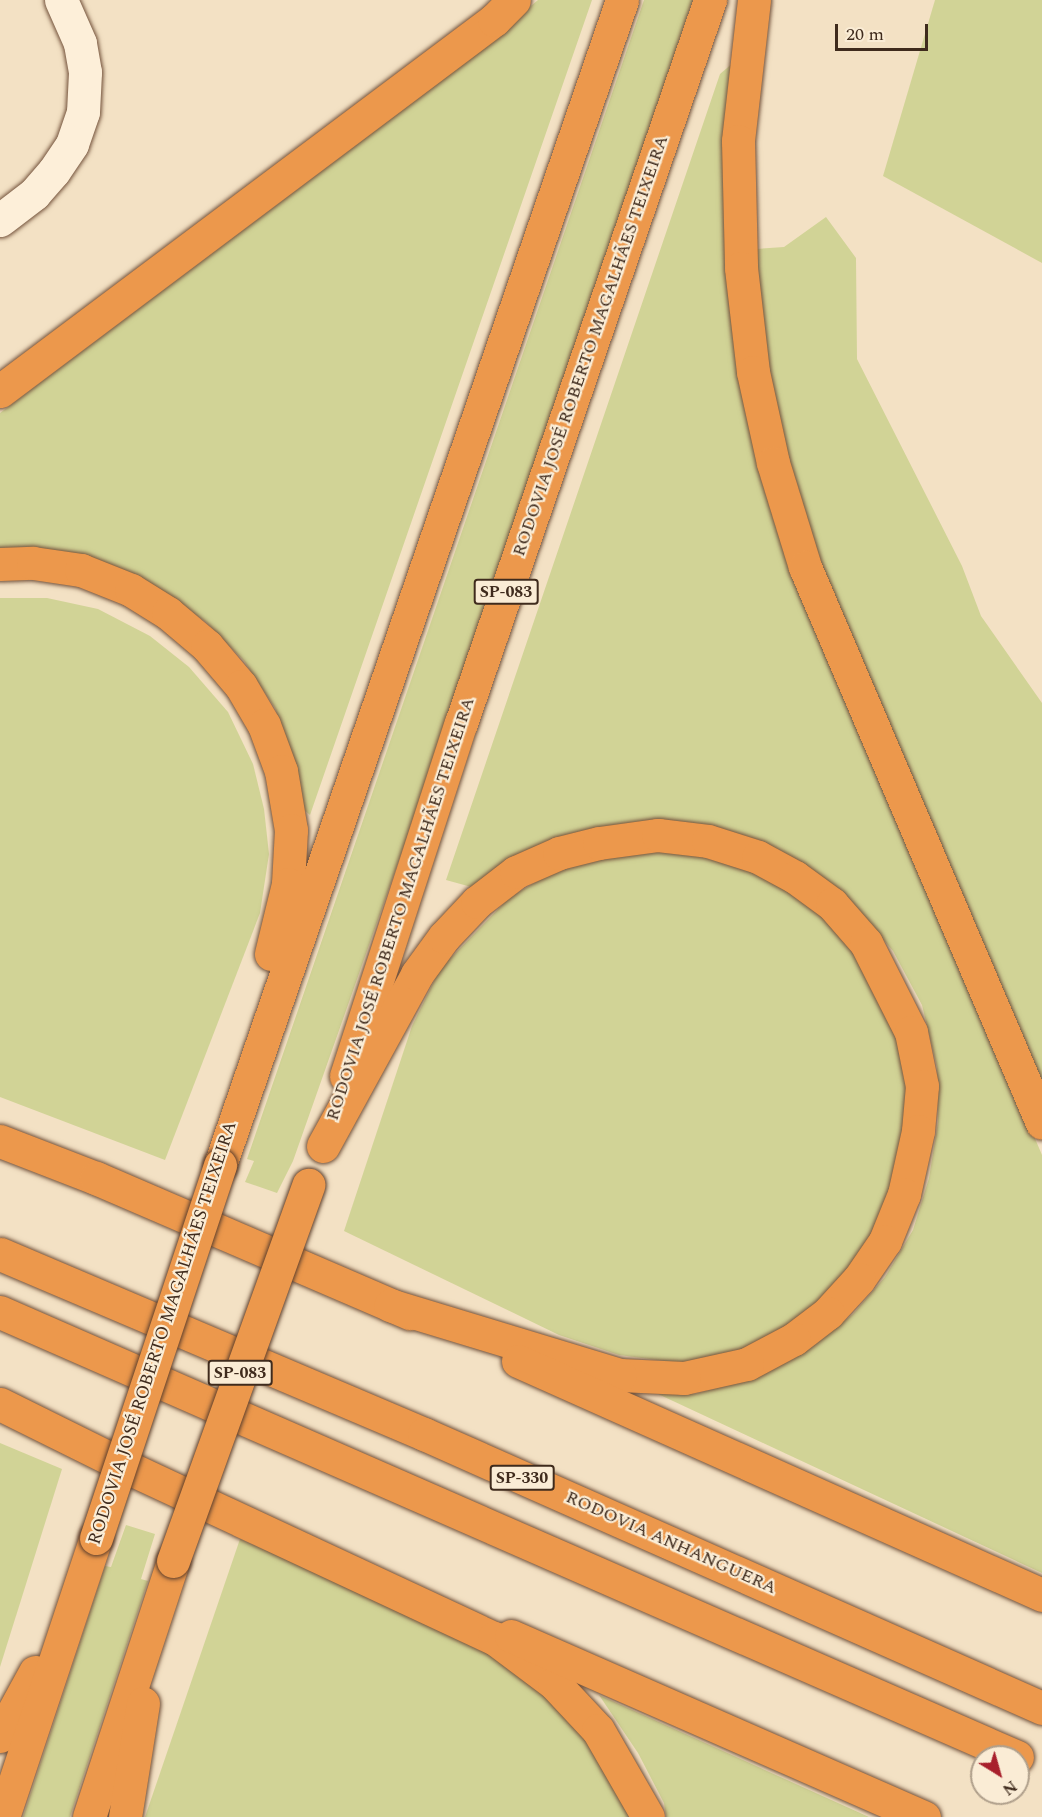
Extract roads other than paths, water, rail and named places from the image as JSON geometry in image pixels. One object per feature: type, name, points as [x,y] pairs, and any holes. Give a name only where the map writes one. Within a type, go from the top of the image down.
[{"type":"highway","points":[[0,391],[494,20],[514,0]]},
{"type":"highway","name":"RODOVIA JOSÉ ROBERTO MAGALHÃES TEIXEIRA","points":[[3,1817],[220,1165],[231,1124],[622,0]]},
{"type":"highway","name":"RODOVIA JOSÉ ROBERTO MAGALHÃES TEIXEIRA","points":[[89,1817],[173,1561],[323,1146],[461,723],[710,0]]},
{"type":"highway","points":[[754,0],[738,141],[741,268],[753,372],[773,463],[805,567],[1042,1123]]},
{"type":"highway","points":[[0,564],[33,563],[81,570],[131,590],[168,613],[207,646],[241,686],[264,725],[281,771],[291,830],[288,884],[231,1124]]},
{"type":"highway","points":[[323,1146],[417,974],[444,937],[477,902],[516,872],[559,853],[599,843],[658,835],[708,841],[758,857],[795,877],[832,904],[866,943],[912,1032],[922,1086],[918,1131],[904,1194],[885,1241],[859,1279],[828,1312],[794,1339],[747,1364],[684,1378],[621,1375],[390,1305]]},
{"type":"highway","points":[[0,1129],[96,1178]]},
{"type":"highway","points":[[0,1141],[96,1178],[390,1305],[1042,1595]]},
{"type":"highway","name":"RODOVIA ANHANGUERA","points":[[0,1254],[424,1434],[1042,1708]]},
{"type":"highway","points":[[0,1312],[990,1745]]},
{"type":"highway","points":[[9,1408],[133,1470],[335,1562],[494,1638],[554,1683],[598,1730],[648,1817]]},
{"type":"highway","points":[[335,1562],[621,1682],[924,1817]]},
{"type":"highway","points":[[125,1817],[160,1600]]},
{"type":"highway","points":[[0,1736],[74,1602]]},
{"type":"street","points":[[0,219],[34,194],[54,171],[72,144],[83,112],[85,72],[80,43],[61,0]]}]
